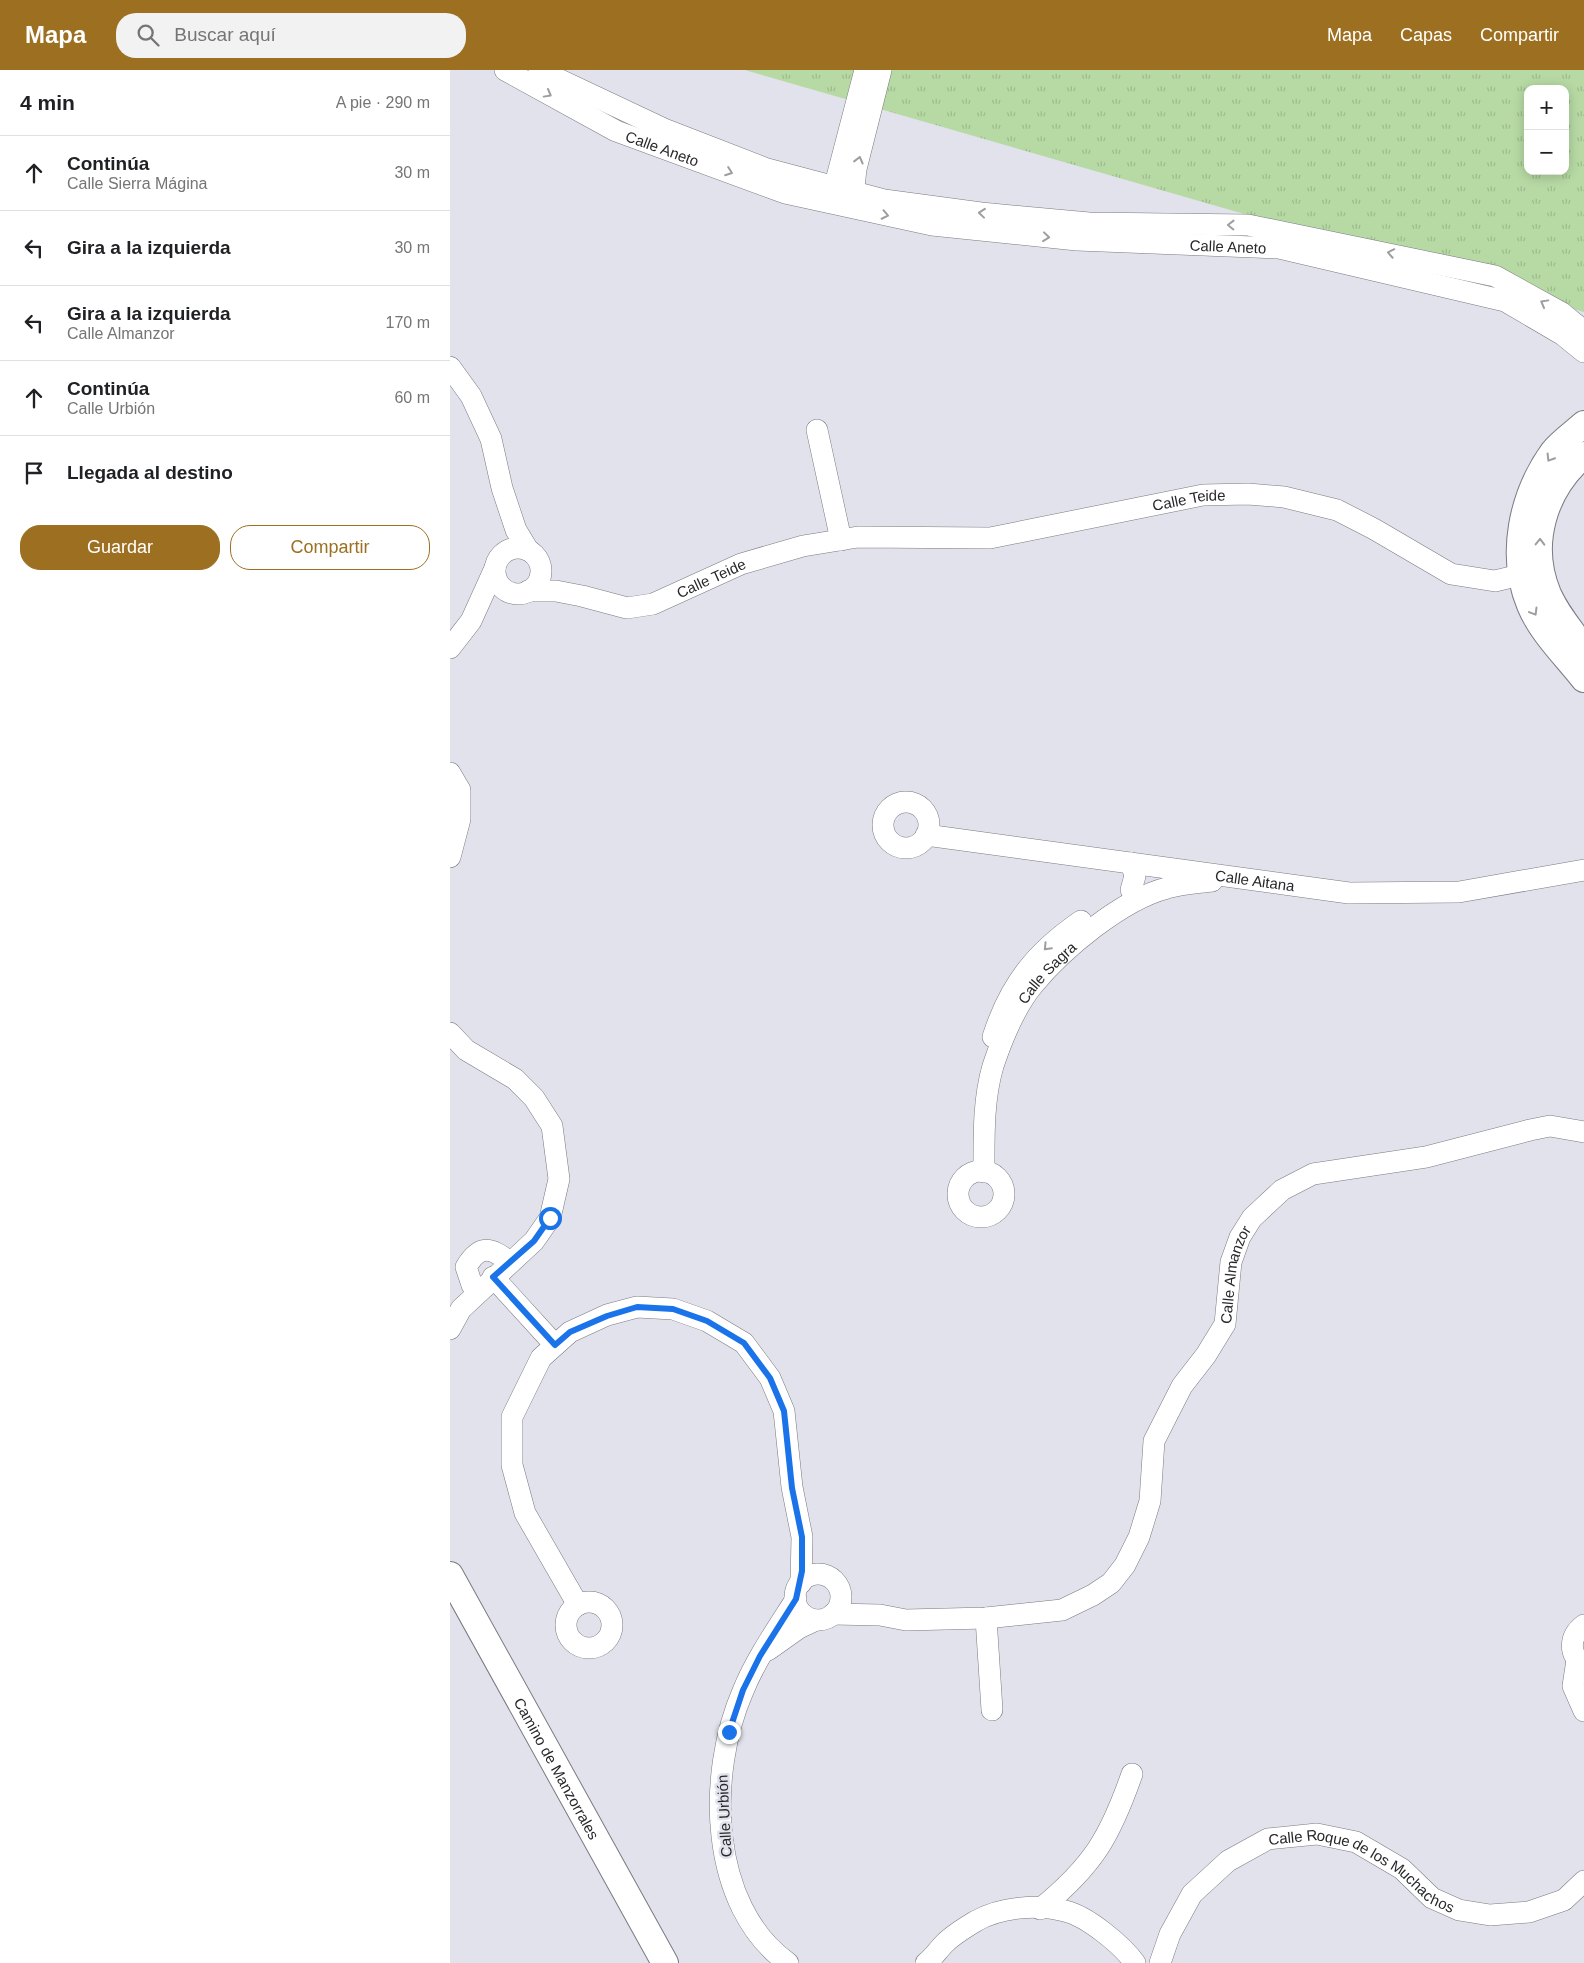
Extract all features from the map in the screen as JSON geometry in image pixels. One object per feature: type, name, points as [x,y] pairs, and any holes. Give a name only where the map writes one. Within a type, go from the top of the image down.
[{"type":"street","name":"Calle Aneto","points":[[506,70],[616,131],[785,193],[884,200],[980,213],[1088,223],[1257,227],[1494,276],[1562,313],[1584,330]]},
{"type":"street","name":"Calle Aneto","points":[[539,70],[664,129],[843,197],[932,225],[1078,240],[1279,248],[1505,300],[1563,335],[1584,352]]},
{"type":"street","points":[[843,197],[865,70]]},
{"type":"street","points":[[843,197],[856,169],[881,70]]},
{"type":"street","name":"Calle Teide","points":[[450,367],[471,396],[491,439],[502,488],[516,530],[534,557],[582,596]]},
{"type":"street","points":[[1584,424],[1554,451],[1534,484],[1524,515],[1520,549],[1520,575],[1530,606],[1546,631],[1584,679]]},
{"type":"street","points":[[817,430],[841,540]]},
{"type":"street","points":[[1584,455],[1572,466],[1554,489],[1546,509],[1540,536],[1540,566],[1548,593],[1559,616],[1584,648]]},
{"type":"street","name":"Calle Teide","points":[[498,562],[502,488]]},
{"type":"street","name":"Calle Teide","points":[[526,592],[556,591],[627,608],[654,604],[741,564],[802,546],[858,537],[990,538],[1203,495],[1248,494],[1284,497],[1337,510],[1374,529],[1451,574],[1495,581],[1520,575]]},
{"type":"street","points":[[450,648],[471,622],[498,562],[513,548],[534,557],[539,580],[526,592],[471,622]]},
{"type":"street","points":[[498,562],[496,576],[503,588],[517,593],[526,592]]},
{"type":"street","points":[[450,773],[460,790],[460,820],[450,857]]},
{"type":"street","name":"Calle Aitana","points":[[927,829],[1140,875],[1178,865],[1331,882],[1452,881],[1584,858]]},
{"type":"street","name":"Calle Aitana","points":[[1178,865],[1234,877],[1349,893],[1408,894],[1459,892],[1584,870]]},
{"type":"street","name":"Calle Sagra","points":[[979,1172],[985,1110],[993,1067],[1011,1022],[1032,986],[1069,947],[1124,907],[1140,875],[1178,865]]},
{"type":"street","name":"Calle Sagra","points":[[1140,875],[1166,888],[1234,877]]},
{"type":"street","points":[[450,1033],[466,1050],[515,1079],[534,1098],[552,1126],[559,1179],[550,1218],[534,1241],[493,1277],[461,1309],[450,1329]]},
{"type":"street","name":"Calle Almanzor","points":[[824,1617],[880,1615],[906,1620],[986,1618],[1062,1610],[1099,1591],[1111,1583],[1125,1565],[1139,1537],[1150,1500],[1154,1441],[1182,1386],[1206,1355],[1225,1324],[1231,1262],[1240,1237],[1252,1218],[1282,1190],[1314,1174],[1426,1157],[1550,1126],[1584,1132]]},
{"type":"street","points":[[477,1293],[466,1267],[477,1252],[486,1250],[496,1252],[510,1262]]},
{"type":"street","points":[[493,1277],[555,1345]]},
{"type":"street","name":"Calle Almanzor","points":[[578,1605],[524,1513],[512,1465],[512,1417],[541,1358],[555,1345],[570,1332],[607,1316],[637,1307],[673,1309],[707,1321],[744,1343],[770,1378],[784,1411],[792,1488],[802,1537],[798,1591]]},
{"type":"street","name":"Calle Almanzor","points":[[802,1537],[834,1584],[880,1615]]},
{"type":"street","name":"Camino de Manzorrales","points":[[450,1575],[665,1963]]},
{"type":"street","points":[[813,1575],[834,1584],[840,1604],[824,1617],[802,1613],[798,1591],[813,1575]]},
{"type":"street","name":"Calle Urbión","points":[[788,1963],[762,1942],[740,1908],[729,1878],[723,1839],[721,1771],[736,1708],[760,1656],[798,1591]]},
{"type":"street","name":"Calle Urbión","points":[[760,1656],[798,1628],[824,1617]]},
{"type":"street","points":[[986,1618],[992,1710]]},
{"type":"street","points":[[1584,1625],[1573,1637],[1572,1645],[1580,1662],[1573,1686],[1584,1711]]},
{"type":"street","points":[[1040,1909],[1059,1893],[1100,1848],[1117,1817],[1132,1774]]},
{"type":"street","name":"Calle Roque de los Muchachos","points":[[1160,1963],[1170,1934],[1192,1894],[1228,1861],[1268,1840],[1317,1834],[1356,1842],[1402,1870],[1432,1898],[1459,1910],[1490,1915],[1529,1912],[1564,1900],[1584,1881]]},
{"type":"street","points":[[926,1963],[945,1943],[976,1921],[995,1912],[1025,1908],[1067,1911],[1102,1931],[1126,1952],[1135,1963]]},
{"type":"green space","points":[[745,70],[1584,70],[1584,312]]},
{"type":"route","points":[[550,1218],[534,1241],[493,1277],[555,1345],[570,1332],[607,1316],[637,1307],[673,1309],[707,1321],[744,1343],[770,1378],[784,1411],[790,1451],[792,1488],[802,1537],[801,1583],[796,1593],[796,1599],[760,1656],[743,1690],[729,1732]]}]
